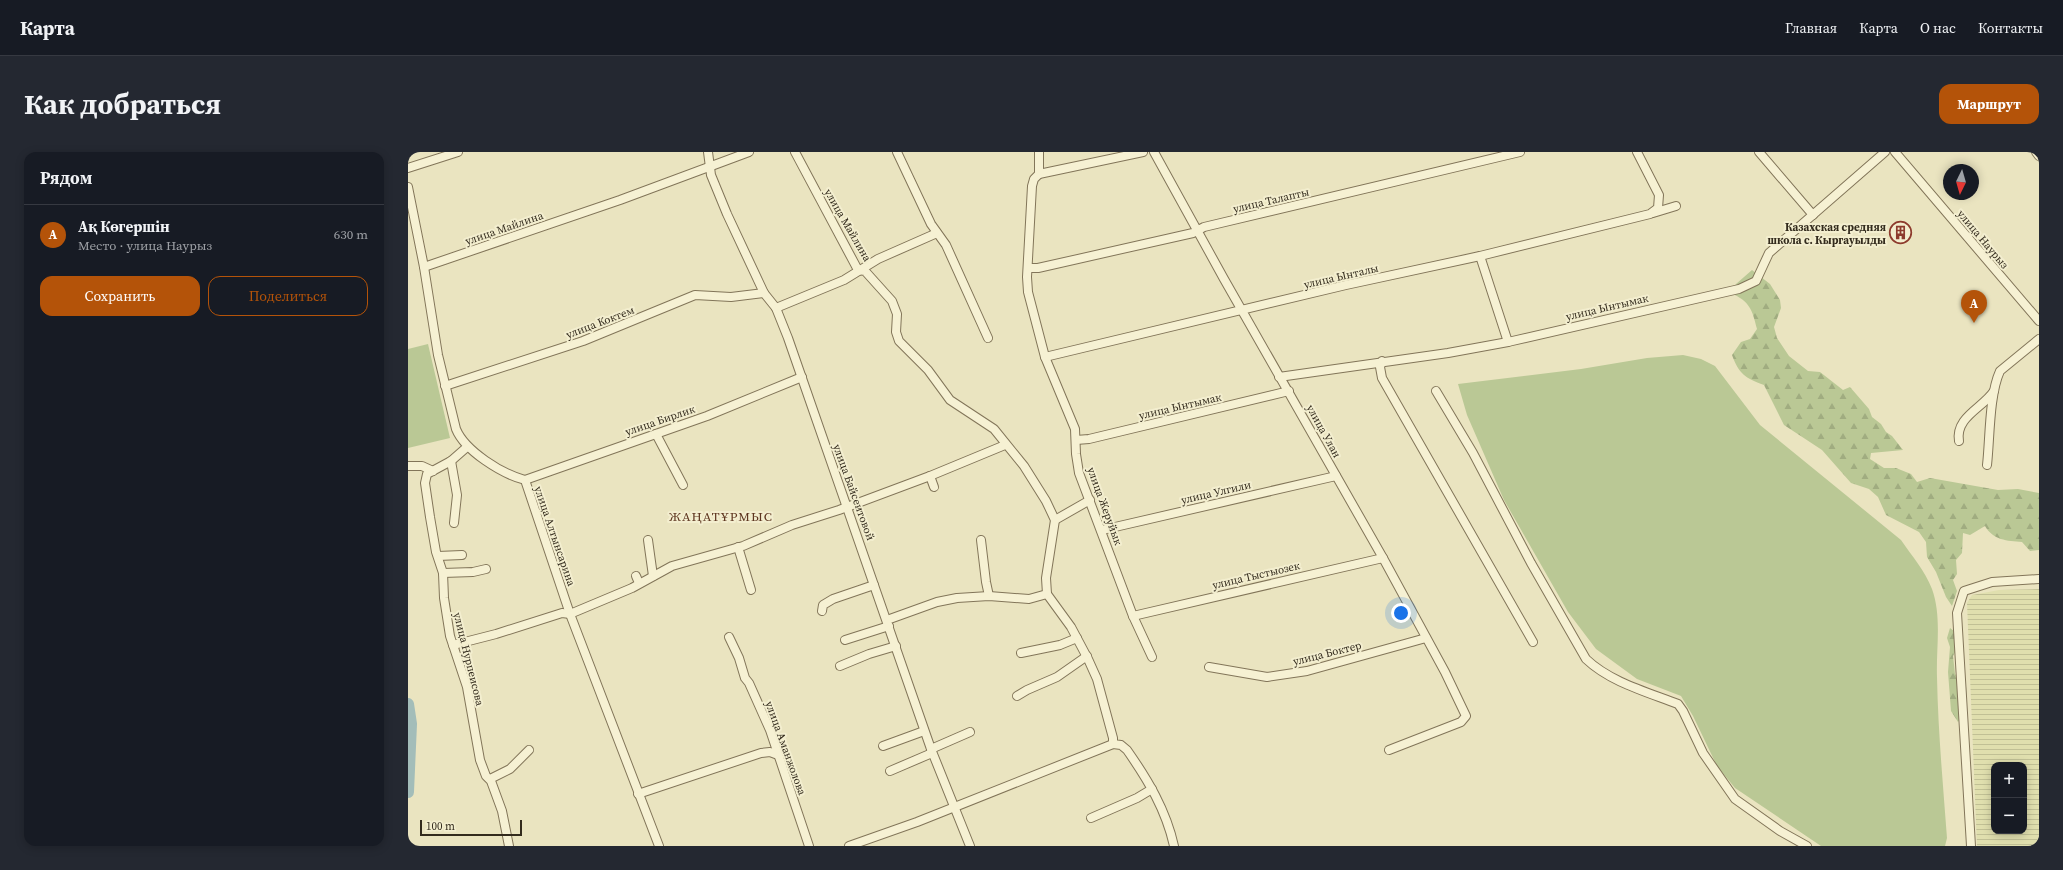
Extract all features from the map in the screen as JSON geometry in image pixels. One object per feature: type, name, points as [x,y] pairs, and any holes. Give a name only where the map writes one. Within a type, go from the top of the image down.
[{"type":"street","points":[[408,168],[458,152]]},
{"type":"street","name":"улица Байсеитовой","points":[[708,152],[711,175],[722,199],[726,214],[764,293],[776,308],[848,506],[924,731],[970,846]]},
{"type":"street","name":"улица Майлина","points":[[424,267],[510,239],[749,152]]},
{"type":"street","name":"улица Майлина","points":[[795,152],[858,270],[865,271],[892,301],[897,314],[896,332],[899,342],[928,370],[950,400],[994,429],[1005,445],[1033,478],[1055,520]]},
{"type":"street","points":[[897,152],[931,224],[946,245],[988,338]]},
{"type":"street","name":"улица Жеруйык","points":[[1039,152],[1039,174],[1032,186],[1028,268],[1026,277],[1030,300],[1045,357],[1075,429],[1076,454],[1080,473],[1133,616],[1152,657]]},
{"type":"street","points":[[1039,174],[1143,152]]},
{"type":"street","name":"улица Улан","points":[[1154,152],[1279,377],[1289,391],[1384,558],[1466,716],[1461,722],[1389,750]]},
{"type":"street","name":"улица Талапты","points":[[1028,268],[1038,268],[1193,233],[1198,229],[1520,152]]},
{"type":"street","points":[[1637,152],[1659,195],[1658,208],[1647,215]]},
{"type":"street","points":[[1759,152],[1813,215]]},
{"type":"street","name":"улица Ынтымак","points":[[1279,377],[1382,361],[1448,353],[1508,342],[1739,289],[1756,281],[1769,253],[1885,152]]},
{"type":"street","name":"улица Наурыз","points":[[1895,152],[2039,321]]},
{"type":"street","points":[[2036,152],[2039,156]]},
{"type":"street","name":"улица Алтынсарина","points":[[408,187],[424,267],[438,355],[456,430],[460,439],[467,447],[496,468],[514,477],[525,480],[570,614],[659,846]]},
{"type":"street","name":"улица Ынталы","points":[[1045,357],[1243,311],[1346,285],[1480,256],[1647,215],[1676,206]]},
{"type":"street","points":[[776,308],[854,276],[858,270],[878,259],[937,233]]},
{"type":"street","points":[[1480,256],[1508,342]]},
{"type":"street","name":"улица Коктем","points":[[445,386],[583,341],[695,295],[731,296],[764,293]]},
{"type":"street","points":[[1987,465],[1995,390],[2000,371],[2039,339]]},
{"type":"street","points":[[1382,361],[1380,367],[1382,378],[1533,642]]},
{"type":"street","name":"улица Бирлик","points":[[525,480],[656,434],[802,377]]},
{"type":"street","points":[[1959,441],[1958,433],[1960,426],[1989,398],[1995,390]]},
{"type":"street","name":"улица Ынтымак","points":[[1076,440],[1089,439],[1289,391]]},
{"type":"street","points":[[1436,391],[1473,453],[1531,563],[1586,659],[1593,665],[1623,683],[1678,704],[1683,711],[1703,752],[1735,799],[1780,831],[1807,846]]},
{"type":"street","points":[[656,434],[683,485]]},
{"type":"street","points":[[453,645],[496,634],[562,613],[570,614],[638,580],[653,576],[672,566],[738,547],[772,532],[930,476],[1005,445]]},
{"type":"street","points":[[408,466],[422,466],[433,470],[439,469],[467,447]]},
{"type":"street","points":[[451,461],[457,495],[454,523]]},
{"type":"street","name":"улица Нурпеисова","points":[[433,470],[427,474],[425,483],[430,517],[443,573],[444,598],[453,645],[467,687],[483,771],[490,779],[505,822],[509,846]]},
{"type":"street","points":[[930,476],[934,487]]},
{"type":"street","name":"улица Улгили","points":[[1102,530],[1336,476]]},
{"type":"street","points":[[1090,500],[1055,520],[1046,578],[1047,594],[1057,606],[1087,656],[1097,679],[1113,738],[1113,744]]},
{"type":"street","points":[[648,540],[653,576]]},
{"type":"street","points":[[981,540],[987,592],[990,596]]},
{"type":"street","points":[[738,547],[752,590]]},
{"type":"street","points":[[438,556],[462,555]]},
{"type":"street","name":"улица Тыстыозек","points":[[1133,616],[1384,558]]},
{"type":"street","points":[[443,573],[473,572],[486,568]]},
{"type":"street","points":[[1971,846],[1957,613],[1964,591],[1992,582],[2039,579]]},
{"type":"street","points":[[822,611],[823,605],[833,599],[874,584]]},
{"type":"street","points":[[845,640],[937,602],[957,598],[990,596],[1029,599],[1047,594]]},
{"type":"street","name":"улица Аманжолова","points":[[729,637],[739,658],[744,678],[751,687],[770,730],[809,846]]},
{"type":"street","points":[[1021,653],[1060,646],[1077,638]]},
{"type":"street","name":"улица Боктер","points":[[1209,667],[1267,677],[1307,671],[1426,638]]},
{"type":"street","points":[[840,666],[869,654],[896,646]]},
{"type":"street","points":[[1017,696],[1057,677],[1087,656]]},
{"type":"street","points":[[883,746],[924,731]]},
{"type":"street","points":[[890,771],[970,732]]},
{"type":"street","points":[[849,846],[1113,744],[1121,745],[1127,750],[1152,789],[1166,817],[1174,846]]},
{"type":"street","points":[[490,779],[510,769],[529,750]]},
{"type":"street","points":[[638,794],[761,753],[770,752],[778,755]]},
{"type":"street","points":[[1091,818],[1138,798],[1152,789]]},
{"type":"green space","points":[[1752,270],[1770,284],[1780,300],[1781,308],[1774,327],[1777,338],[1789,356],[1808,371],[1820,372],[1843,390],[1850,387],[1869,409],[1872,417],[1881,424],[1886,432],[1892,436],[1903,450],[1871,453],[1870,459],[1884,468],[1896,468],[1911,474],[1917,482],[1930,478],[1998,490],[2018,489],[2039,493],[2039,550],[2030,551],[2022,542],[1996,537],[1988,531],[1985,526],[1970,535],[1963,533],[1962,553],[1956,560],[1957,574],[1953,580],[1957,591],[1952,606],[1946,597],[1936,572],[1927,557],[1926,542],[1919,532],[1886,515],[1878,497],[1869,489],[1851,483],[1822,450],[1784,425],[1764,385],[1747,377],[1737,367],[1732,355],[1741,342],[1750,339],[1757,329],[1752,311],[1746,303],[1731,293],[1736,284]]},
{"type":"green space","points":[[428,344],[450,438],[408,448],[408,349]]},
{"type":"green space","points":[[1683,355],[1701,359],[1715,366],[1760,425],[1901,540],[1926,576],[1935,600],[1938,622],[1937,666],[1941,758],[1947,838],[1945,846],[1821,846],[1735,788],[1717,766],[1693,716],[1681,696],[1637,679],[1596,649],[1568,612],[1504,500],[1467,415],[1458,384],[1581,369],[1647,358]]},
{"type":"green space","points":[[2039,589],[2039,846],[1977,846],[1967,603],[1972,595],[1999,590]]},
{"type":"green space","points":[[1950,628],[1963,638],[1953,656],[1955,674],[1966,686],[1967,707],[1958,722],[1951,711],[1948,672],[1950,647],[1947,638]]},
{"type":"waterway","points":[[408,704],[411,724],[408,792]]},
{"type":"place","name":"Казахская средняя школа с. Кыргауылды","points":[[1901,233]]},
{"type":"place","name":"Ақ Көгершін","points":[[1974,323]]},
{"type":"district","name":"ЖАҢАТҰРМЫС","points":[[721,516]]}]
